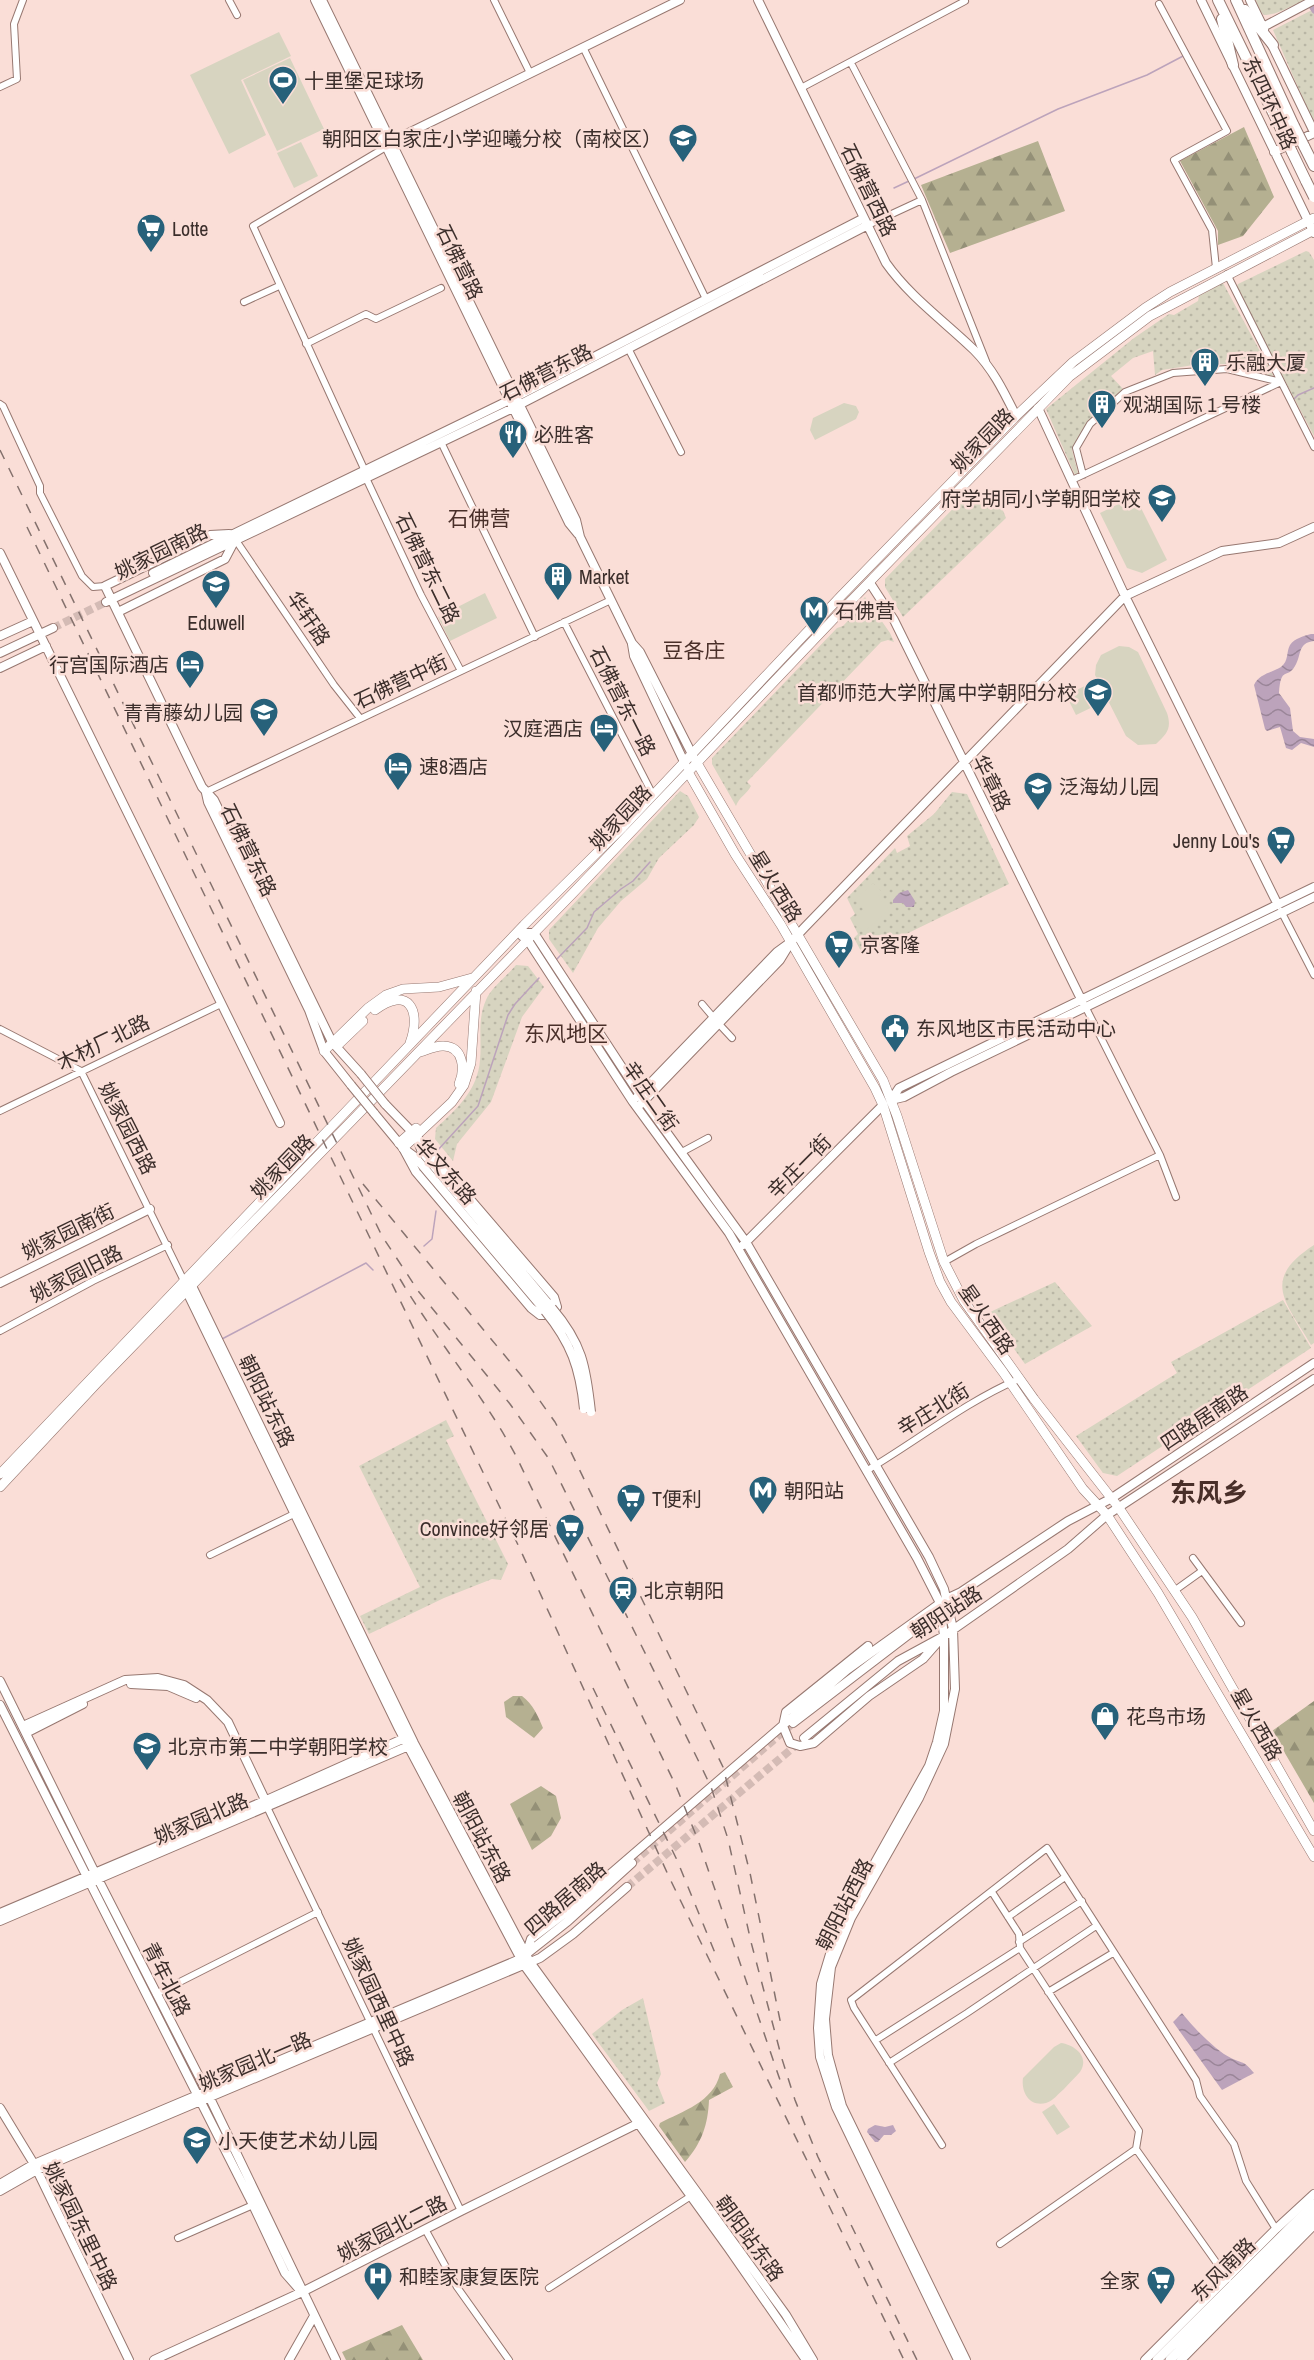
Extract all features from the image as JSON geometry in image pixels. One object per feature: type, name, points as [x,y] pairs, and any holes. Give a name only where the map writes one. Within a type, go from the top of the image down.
[{"type":"highway","points":[[1237,0],[1273,45]]},
{"type":"highway","name":"东四环中路","points":[[1237,0],[1314,166]]},
{"type":"highway","points":[[1218,1],[1233,65]]},
{"type":"highway","name":"东四环中路","points":[[1218,1],[1314,194]]},
{"type":"main road","name":"姚家园路","points":[[0,1474],[418,1053],[688,772],[691,760],[1013,418],[1073,362],[1170,292],[1311,219]]},
{"type":"main road","name":"姚家园路","points":[[0,1487],[474,977],[653,795],[870,583],[1069,377],[1150,316],[1227,274],[1314,231]]},
{"type":"main road","name":"星火西路","points":[[691,760],[798,934],[883,1080],[887,1102],[929,1252],[940,1282],[963,1321],[1119,1508],[1192,1617],[1314,1831]]},
{"type":"main road","name":"星火西路","points":[[688,772],[735,854],[887,1102],[944,1262],[968,1308],[1083,1489],[1107,1515],[1179,1625],[1314,1857]]},
{"type":"main road","points":[[326,1053],[368,1008],[386,995],[403,989],[439,987],[474,977]]},
{"type":"main road","points":[[401,1146],[452,1102],[468,1076],[476,991]]},
{"type":"main road","points":[[335,1044],[380,1006],[393,1000],[400,1000],[411,1007],[416,1017],[416,1028],[409,1046]]},
{"type":"main road","points":[[413,1135],[454,1092],[463,1073],[459,1055],[452,1048],[437,1047],[418,1053]]},
{"type":"main road","name":"东风南路","points":[[1156,2360],[1314,2204]]},
{"type":"main road","name":"东风南路","points":[[1170,2360],[1314,2215]]},
{"type":"street","points":[[0,87],[17,79],[14,24],[23,0]]},
{"type":"street","points":[[229,0],[237,15]]},
{"type":"street","name":"石佛营路","points":[[315,0],[514,403],[569,523],[580,537],[632,643],[634,656],[691,760]]},
{"type":"street","name":"石佛营路","points":[[322,0],[387,144]]},
{"type":"street","points":[[494,0],[530,74]]},
{"type":"street","points":[[387,144],[680,0]]},
{"type":"street","name":"石佛营西路","points":[[758,0],[886,263],[908,291],[975,351],[996,376],[1013,418]]},
{"type":"street","name":"东四环中路","points":[[1201,0],[1297,201],[1311,219],[1314,231]]},
{"type":"street","name":"东四环中路","points":[[1250,0],[1314,133]]},
{"type":"street","points":[[1263,27],[1314,0]]},
{"type":"street","points":[[801,88],[965,1]]},
{"type":"street","points":[[1159,4],[1227,131],[1174,160],[1212,230],[1216,268]]},
{"type":"street","points":[[583,47],[706,299]]},
{"type":"street","points":[[851,63],[922,200],[988,367]]},
{"type":"street","points":[[1274,152],[1314,133]]},
{"type":"street","name":"石佛营东二路","points":[[387,144],[253,226],[421,595],[461,671]]},
{"type":"street","points":[[1297,201],[1314,194]]},
{"type":"street","points":[[866,222],[922,200]]},
{"type":"street","name":"石佛营东路","points":[[365,474],[441,442],[706,299],[866,222]]},
{"type":"street","name":"石佛营东路","points":[[235,537],[628,348],[866,222]]},
{"type":"street","points":[[1227,274],[1314,447]]},
{"type":"street","points":[[244,302],[279,286]]},
{"type":"street","points":[[306,344],[366,314],[376,319],[441,288]]},
{"type":"street","points":[[628,348],[681,452]]},
{"type":"street","points":[[1083,475],[1076,448],[1090,424],[1125,392],[1173,373],[1227,369],[1281,382]]},
{"type":"street","points":[[1072,480],[1281,382]]},
{"type":"street","points":[[0,404],[40,486],[40,493],[82,576],[93,587],[105,586],[210,535],[235,537],[225,559],[118,612]]},
{"type":"street","points":[[1038,408],[1125,596],[1314,975]]},
{"type":"street","points":[[441,442],[535,637]]},
{"type":"street","points":[[638,1101],[716,1020],[780,960],[798,934],[1125,596],[1222,551],[1279,543],[1314,527]]},
{"type":"street","name":"姚家园南路","points":[[105,600],[235,537]]},
{"type":"street","name":"华轩路","points":[[235,537],[334,685],[360,718]]},
{"type":"street","points":[[0,553],[280,1123]]},
{"type":"street","name":"华章路","points":[[870,583],[894,620],[1084,1004]]},
{"type":"street","points":[[105,586],[201,786],[206,792]]},
{"type":"street","name":"石佛营中街","points":[[206,792],[611,600]]},
{"type":"street","points":[[0,636],[33,621]]},
{"type":"street","name":"石佛营东一路","points":[[564,622],[653,795]]},
{"type":"street","points":[[0,647],[52,626],[0,653]]},
{"type":"street","points":[[0,668],[46,646]]},
{"type":"street","name":"石佛营东路","points":[[206,792],[214,800],[335,1044]]},
{"type":"street","name":"石佛营东路","points":[[206,792],[208,802],[309,1010],[326,1053]]},
{"type":"street","points":[[1280,909],[1314,887]]},
{"type":"street","points":[[1280,909],[1314,897]]},
{"type":"street","name":"辛庄一街","points":[[739,1250],[899,1088],[1084,1004],[1280,909]]},
{"type":"street","points":[[517,933],[530,936]]},
{"type":"street","name":"辛庄二街","points":[[530,936],[739,1250],[866,1471]]},
{"type":"street","name":"木材厂北路","points":[[0,1111],[221,1004]]},
{"type":"street","points":[[702,1004],[732,1038]]},
{"type":"street","points":[[1084,1004],[1160,1155],[1176,1197]]},
{"type":"street","name":"姚家园西路","points":[[0,1029],[81,1071],[188,1286]]},
{"type":"street","name":"华文东路","points":[[335,1044],[413,1135],[422,1152],[548,1309]]},
{"type":"street","name":"华文东路","points":[[326,1053],[401,1146],[415,1157],[548,1309]]},
{"type":"street","name":"辛庄二街","points":[[638,1101],[682,1152],[746,1242],[875,1465]]},
{"type":"street","points":[[401,1146],[416,1172],[531,1308],[540,1315],[549,1315],[557,1307],[554,1297],[413,1135]]},
{"type":"street","points":[[682,1152],[708,1138]]},
{"type":"street","points":[[944,1262],[976,1244],[1160,1155]]},
{"type":"street","name":"姚家园南街","points":[[0,1283],[150,1209]]},
{"type":"street","name":"姚家园旧路","points":[[0,1331],[93,1281],[168,1245]]},
{"type":"street","name":"朝阳站东路","points":[[188,1286],[409,1741],[525,1960],[641,2122],[786,2315],[813,2360]]},
{"type":"street","points":[[548,1309],[573,1337],[583,1358],[587,1411]]},
{"type":"street","name":"四路居南路","points":[[1112,1498],[1314,1363]]},
{"type":"street","name":"朝阳站路","points":[[804,1738],[898,1661],[944,1636],[1068,1549],[1107,1515],[1314,1379]]},
{"type":"street","name":"辛庄北街","points":[[866,1471],[936,1426],[1015,1381]]},
{"type":"street","name":"朝阳站西路","points":[[875,1465],[944,1589],[944,1711],[929,1766],[845,1916],[834,1941],[821,1984],[818,2028],[820,2056],[836,2107],[958,2360]]},
{"type":"street","name":"朝阳站西路","points":[[866,1471],[943,1601],[953,1629],[955,1689],[944,1744],[919,1798],[851,1918],[831,1967],[825,2019],[828,2055],[842,2106],[966,2360]]},
{"type":"street","name":"朝阳站路","points":[[943,1601],[1068,1521],[1112,1498]]},
{"type":"street","points":[[210,1555],[298,1512]]},
{"type":"street","points":[[1192,1558],[1241,1623]]},
{"type":"street","points":[[1174,1591],[1202,1571]]},
{"type":"street","points":[[793,1723],[921,1625],[943,1601]]},
{"type":"street","points":[[525,1960],[531,1939],[847,1670],[943,1601]]},
{"type":"street","points":[[868,1646],[786,1712],[783,1726],[790,1743],[800,1746],[814,1743],[869,1696],[923,1659],[944,1636]]},
{"type":"street","name":"青年北路","points":[[0,1681],[199,2099],[285,2273],[302,2292]]},
{"type":"street","name":"姚家园西里中路","points":[[24,1730],[122,1686],[144,1683],[168,1686],[195,1697],[225,1725],[318,1912],[461,2211]]},
{"type":"street","name":"青年北路","points":[[0,1705],[208,2095],[336,2360]]},
{"type":"street","name":"姚家园北路","points":[[0,1921],[93,1878],[409,1741]]},
{"type":"street","points":[[942,2145],[851,2000],[1047,1848],[1196,2080],[1200,2096],[1234,2144],[1246,2181],[1276,2229]]},
{"type":"street","name":"四路居南路","points":[[525,1960],[632,1863]]},
{"type":"street","points":[[1008,1917],[1065,1877]]},
{"type":"street","name":"姚家园北路","points":[[0,1913],[93,1878]]},
{"type":"street","name":"四路居南路","points":[[525,1960],[540,1958],[573,1934],[627,1887]]},
{"type":"street","points":[[992,1892],[1018,1934],[1020,1945],[1033,1969],[1138,2131],[1136,2149],[1228,2279]]},
{"type":"street","points":[[876,2040],[1082,1901]]},
{"type":"street","points":[[156,1994],[318,1912]]},
{"type":"street","points":[[889,2063],[1096,1926]]},
{"type":"street","points":[[1048,1992],[1113,1953]]},
{"type":"street","name":"姚家园北一路","points":[[0,2184],[525,1960]]},
{"type":"street","name":"姚家园东里中路","points":[[0,2108],[36,2167],[129,2360]]},
{"type":"street","name":"朝阳站东路","points":[[641,2122],[805,2360]]},
{"type":"street","name":"姚家园北二路","points":[[154,2360],[302,2292],[641,2122]]},
{"type":"street","points":[[1000,2244],[1136,2149]]},
{"type":"street","name":"姚家园北一路","points":[[0,2191],[36,2167]]},
{"type":"street","points":[[1145,2360],[1314,2194]]},
{"type":"street","points":[[549,2288],[691,2196]]},
{"type":"street","points":[[178,2238],[253,2205]]},
{"type":"street","points":[[1180,2360],[1314,2225]]},
{"type":"street","points":[[425,2229],[457,2287],[509,2360]]},
{"type":"street","points":[[289,2360],[314,2316]]},
{"type":"shaded area","points":[[1256,0],[1304,0],[1284,10],[1266,15],[1261,11]]},
{"type":"shaded area","points":[[1314,9],[1314,124],[1273,30]]},
{"type":"shaded area","points":[[279,32],[291,56],[241,80],[266,135],[229,154],[190,75]]},
{"type":"shaded area","name":"十里堡足球场","points":[[290,58],[324,129],[277,151],[243,80]]},
{"type":"shaded area","points":[[301,142],[318,176],[294,188],[277,153]]},
{"type":"shaded area","points":[[1306,251],[1314,260],[1314,436],[1236,288],[1238,284]]},
{"type":"shaded area","points":[[1223,283],[1274,377],[1230,367],[1231,364],[1200,364],[1162,370],[1155,375],[1153,351],[1133,358],[1111,376],[1123,389],[1086,424],[1072,450],[1078,473],[1075,475],[1046,409],[1134,338],[1169,314],[1174,315],[1198,301],[1199,296]]},
{"type":"shaded area","points":[[844,403],[856,406],[859,412],[856,419],[815,440],[810,430],[813,418]]},
{"type":"shaded area","points":[[994,488],[1006,518],[903,617],[885,587],[885,579],[971,490],[974,494]]},
{"type":"shaded area","points":[[1135,496],[1167,560],[1142,573],[1127,568],[1100,513]]},
{"type":"shaded area","points":[[485,593],[497,618],[450,641],[438,617]]},
{"type":"shaded area","points":[[865,597],[894,642],[888,640],[881,642],[747,782],[751,786],[736,806],[712,764],[712,758],[837,628],[843,626],[860,608],[860,603]]},
{"type":"shaded area","points":[[1119,646],[1129,647],[1138,652],[1167,713],[1168,730],[1156,744],[1138,745],[1126,736],[1095,675],[1096,665],[1101,655]]},
{"type":"shaded area","points":[[1089,684],[1099,704],[1076,715],[1066,695]]},
{"type":"shaded area","points":[[680,791],[688,796],[699,817],[694,825],[659,858],[647,879],[621,901],[598,928],[573,973],[549,939],[549,930]]},
{"type":"shaded area","points":[[952,792],[967,794],[1009,884],[863,955],[854,938],[858,934],[850,918],[855,914],[847,898],[895,848],[897,853],[910,846],[907,836],[934,814]]},
{"type":"shaded area","points":[[873,883],[882,892],[878,897],[889,910],[864,932],[853,920],[864,910],[855,900]]},
{"type":"shaded area","points":[[516,965],[528,966],[544,987],[522,1017],[491,1102],[457,1144],[453,1161],[435,1139],[436,1128],[465,1098],[475,1081],[480,1060],[483,1008],[492,991]]},
{"type":"shaded area","points":[[1314,1245],[1314,1343],[1311,1345],[1287,1304],[1283,1292],[1283,1281],[1287,1269]]},
{"type":"shaded area","points":[[1055,1282],[1092,1326],[1025,1364],[988,1313]]},
{"type":"shaded area","points":[[1283,1300],[1311,1348],[1117,1476],[1103,1473],[1076,1436],[1177,1373],[1171,1362]]},
{"type":"shaded area","points":[[446,1420],[454,1436],[446,1440],[508,1564],[501,1580],[492,1579],[444,1598],[369,1634],[360,1616],[420,1587],[359,1466]]},
{"type":"shaded area","points":[[643,1998],[661,2074],[657,2083],[665,2103],[649,2111],[592,2034],[622,2010]]},
{"type":"shaded area","points":[[1061,2043],[1071,2046],[1080,2053],[1083,2067],[1053,2099],[1046,2103],[1035,2103],[1025,2093],[1023,2078],[1054,2047]]},
{"type":"shaded area","points":[[1054,2104],[1070,2127],[1057,2135],[1042,2112]]},
{"type":"green space","points":[[1244,127],[1274,197],[1243,236],[1218,245],[1218,231],[1180,161]]},
{"type":"green space","points":[[1038,141],[1065,211],[950,253],[921,185]]},
{"type":"green space","points":[[513,1696],[522,1696],[537,1715],[543,1728],[534,1738],[506,1717],[504,1702]]},
{"type":"green space","points":[[1314,1701],[1314,1803],[1272,1731]]},
{"type":"green space","points":[[541,1786],[556,1796],[561,1818],[551,1836],[532,1850],[510,1804]]},
{"type":"green space","points":[[725,2072],[733,2087],[709,2100],[703,2133],[696,2148],[685,2162],[659,2126],[660,2123],[704,2099],[711,2092],[720,2074]]},
{"type":"green space","points":[[402,2325],[423,2360],[346,2360],[342,2352]]},
{"type":"water","points":[[1314,634],[1314,641],[1302,647],[1295,666],[1283,676],[1280,684],[1279,693],[1290,708],[1293,731],[1300,737],[1314,739],[1314,747],[1301,743],[1292,750],[1286,748],[1280,727],[1267,731],[1265,729],[1254,685],[1262,676],[1284,665],[1292,643]]},
{"type":"water","points":[[908,890],[915,901],[914,907],[906,907],[903,903],[893,903],[899,893]]},
{"type":"water","points":[[1182,2013],[1225,2055],[1245,2064],[1254,2073],[1222,2090],[1173,2022]]},
{"type":"water","points":[[875,2125],[885,2127],[893,2125],[896,2131],[891,2135],[884,2135],[878,2142],[875,2142],[867,2132]]},
{"type":"waterway","points":[[1307,0],[1314,11]]},
{"type":"waterway","points":[[914,179],[1058,109],[1147,75],[1185,55]]},
{"type":"waterway","points":[[894,188],[909,181]]},
{"type":"waterway","points":[[1294,399],[1314,388]]},
{"type":"waterway","points":[[556,960],[587,928],[594,912],[633,881],[650,862]]},
{"type":"waterway","points":[[437,1151],[478,1106],[508,1015],[539,978]]},
{"type":"waterway","points":[[424,1246],[432,1239],[436,1211]]},
{"type":"waterway","points":[[222,1339],[366,1263],[373,1270]]},
{"type":"tunnel","points":[[53,628],[106,602]]},
{"type":"tunnel","points":[[632,1863],[793,1723]]},
{"type":"tunnel","points":[[627,1887],[801,1741]]},
{"type":"railway","points":[[0,450],[382,1236],[419,1292],[510,1404],[549,1459],[700,1764],[711,1787],[728,1839],[751,1942],[795,2100],[818,2157],[917,2360]]},
{"type":"railway","points":[[27,527],[520,1549],[670,1879],[904,2360]]},
{"type":"railway","points":[[363,1184],[525,1380],[555,1422],[569,1448],[723,1767],[750,1873],[782,2030]]},
{"type":"railway","points":[[400,1279],[489,1411],[516,1456],[676,1786],[698,1840],[780,2080]]},
{"type":"railway","points":[[593,1688],[677,1860],[715,1953]]},
{"type":"place","name":"十里堡足球场","points":[[283,106]]},
{"type":"place","name":"朝阳区白家庄小学迎曦分校（南校区）","points":[[683,164]]},
{"type":"place","name":"Lotte","points":[[151,254]]},
{"type":"place","name":"乐融大厦","points":[[1205,388]]},
{"type":"place","name":"观湖国际 1 号楼","points":[[1102,430]]},
{"type":"place","name":"必胜客","points":[[513,460]]},
{"type":"place","name":"府学胡同小学朝阳学校","points":[[1162,524]]},
{"type":"place","name":"Market","points":[[558,602]]},
{"type":"place","name":"Eduwell","points":[[216,610]]},
{"type":"place","name":"石佛营","points":[[814,636]]},
{"type":"place","name":"行宫国际酒店","points":[[190,690]]},
{"type":"place","name":"首都师范大学附属中学朝阳分校","points":[[1098,718]]},
{"type":"place","name":"青青藤幼儿园","points":[[264,738]]},
{"type":"place","name":"汉庭酒店","points":[[604,754]]},
{"type":"place","name":"速8酒店","points":[[398,792]]},
{"type":"place","name":"泛海幼儿园","points":[[1038,812]]},
{"type":"place","name":"Jenny Lou's","points":[[1281,866]]},
{"type":"place","name":"京客隆","points":[[839,970]]},
{"type":"place","name":"东风地区市民活动中心","points":[[895,1054]]},
{"type":"place","name":"朝阳站","points":[[763,1516]]},
{"type":"place","name":"T便利","points":[[631,1524]]},
{"type":"place","name":"Convince好邻居","points":[[570,1554]]},
{"type":"place","name":"北京朝阳","points":[[623,1616]]},
{"type":"place","name":"花鸟市场","points":[[1105,1742]]},
{"type":"place","name":"北京市第二中学朝阳学校","points":[[147,1772]]},
{"type":"place","name":"小天使艺术幼儿园","points":[[197,2166]]},
{"type":"place","name":"和睦家康复医院","points":[[378,2302]]},
{"type":"place","name":"全家","points":[[1161,2306]]},
{"type":"district","name":"石佛营","points":[[479,518]]},
{"type":"district","name":"豆各庄","points":[[694,650]]},
{"type":"district","name":"东风地区","points":[[566,1033]]},
{"type":"district","name":"东风乡","points":[[1209,1492]]}]
